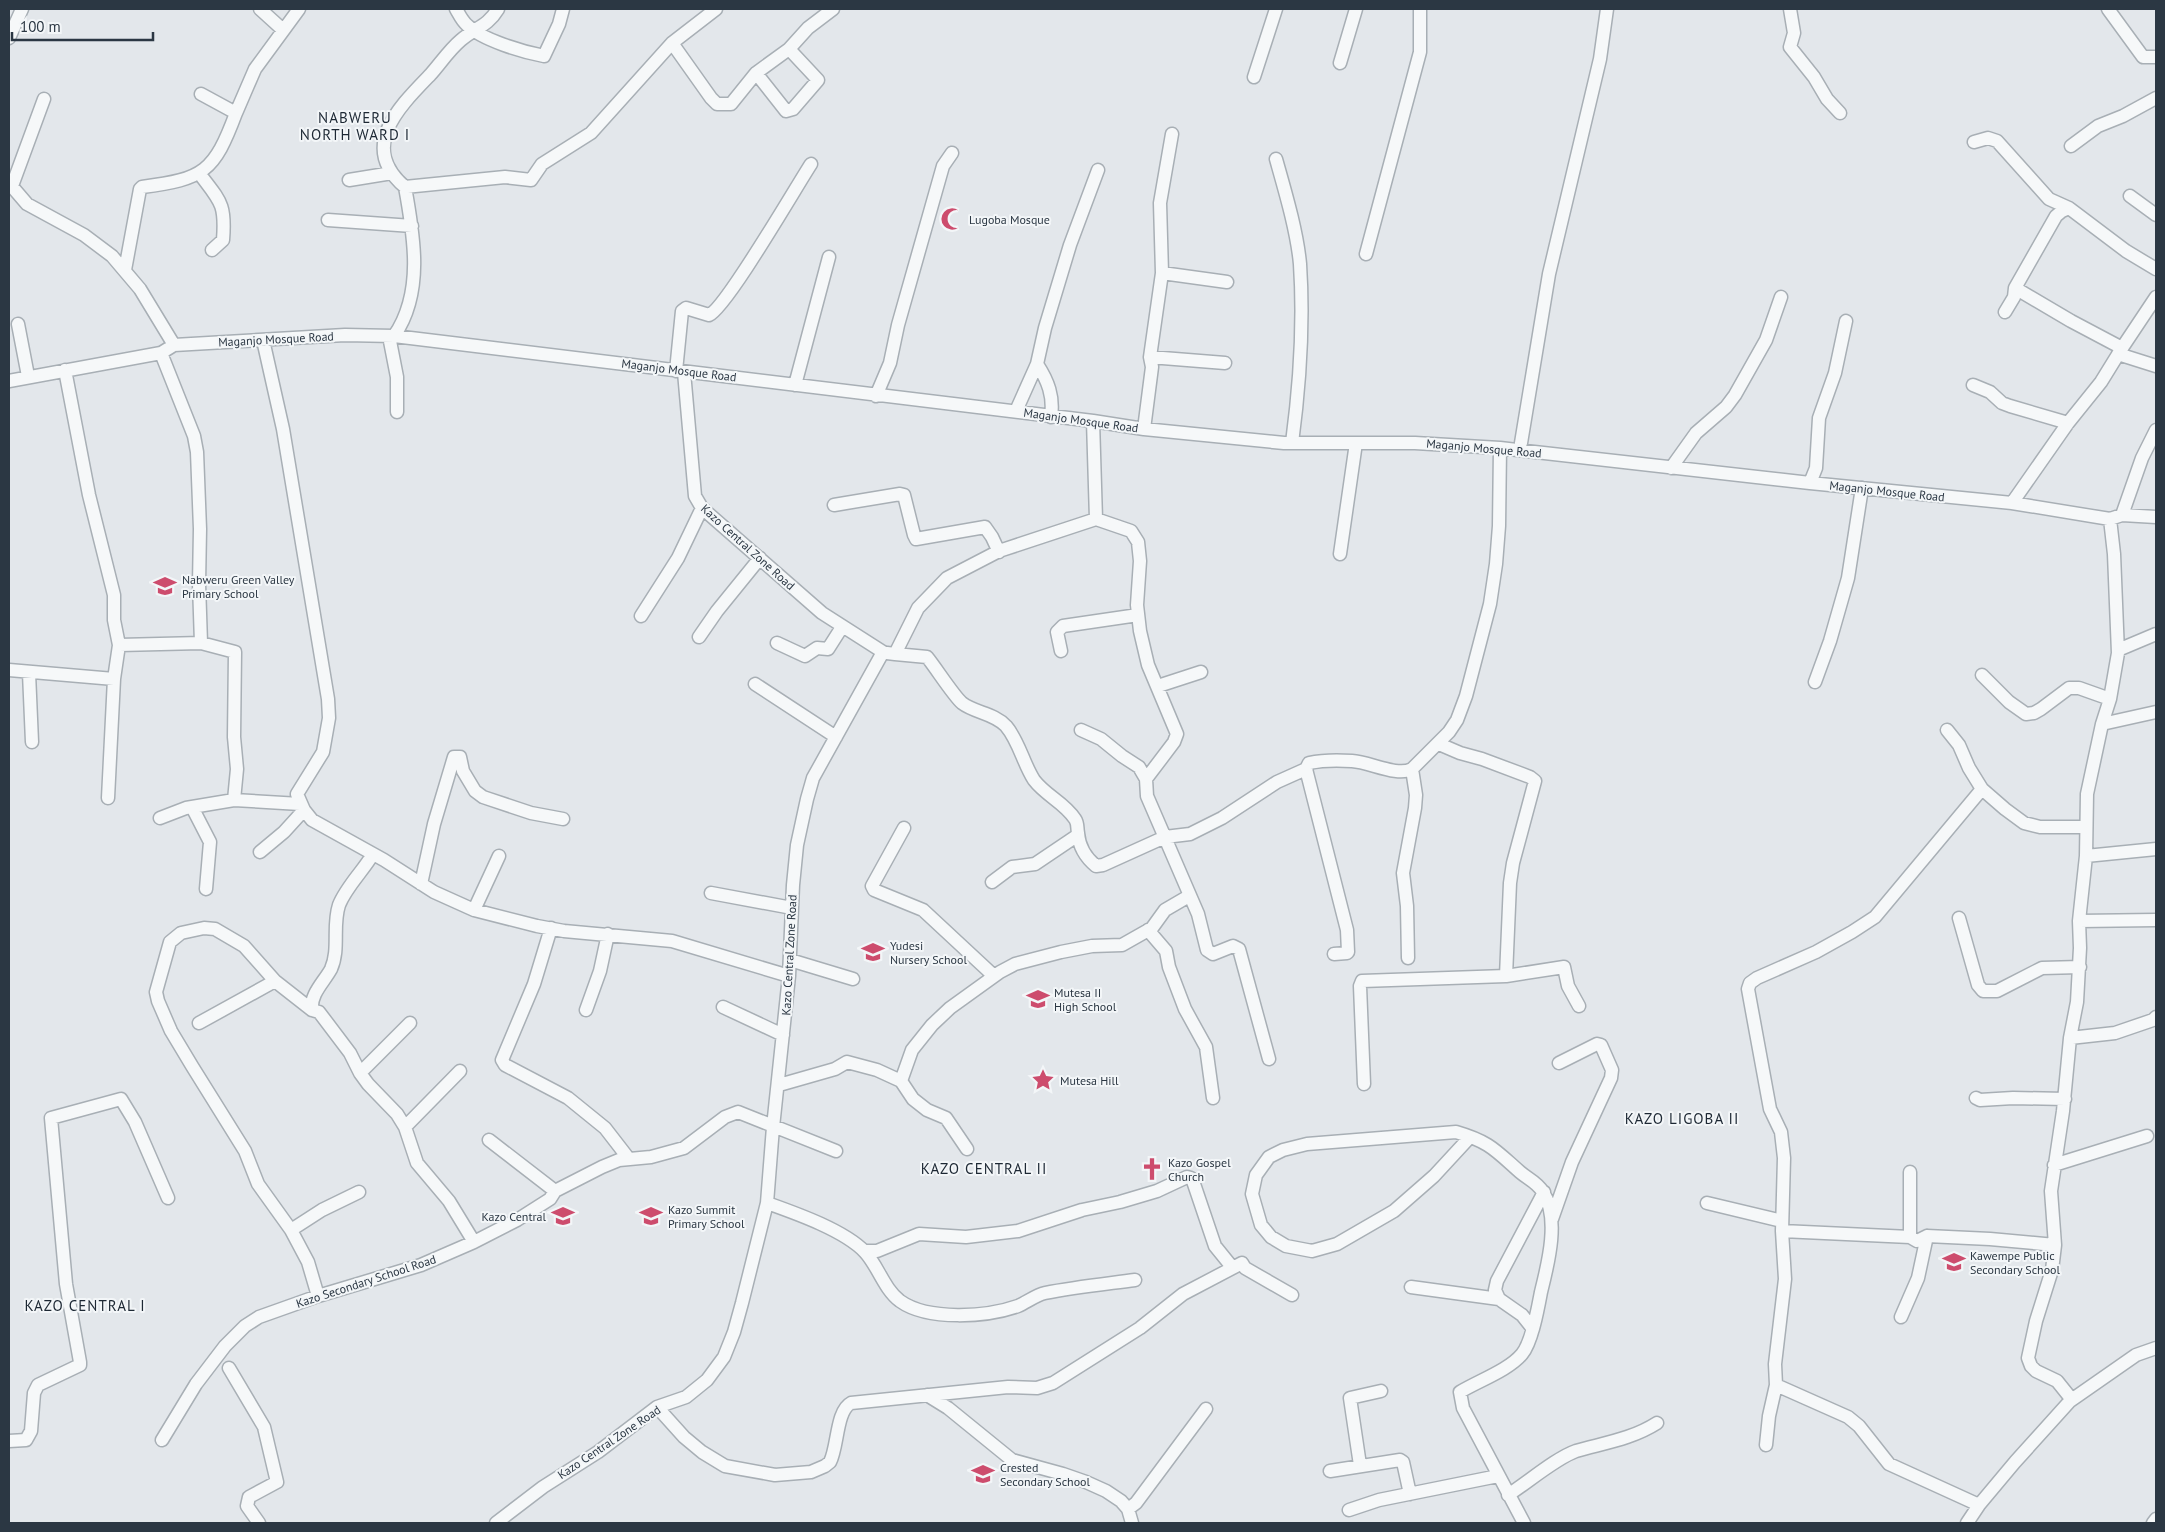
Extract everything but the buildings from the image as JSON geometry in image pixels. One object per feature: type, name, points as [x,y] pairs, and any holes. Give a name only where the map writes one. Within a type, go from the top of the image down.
[{"type":"street","points":[[9,38],[22,9]]},
{"type":"street","points":[[260,9],[282,29]]},
{"type":"street","points":[[125,270],[132,224],[142,187],[192,178],[217,156],[255,69],[298,9]]},
{"type":"street","points":[[456,9],[466,24],[474,30],[500,43],[544,56],[559,24],[563,9]]},
{"type":"street","points":[[397,412],[397,377],[391,336],[404,322],[411,298],[414,273],[412,226],[405,187],[392,173],[383,143],[385,133],[395,114],[459,42],[491,20],[498,9]]},
{"type":"street","points":[[405,187],[505,177],[532,180],[542,164],[590,132],[672,43],[716,9]]},
{"type":"street","points":[[672,43],[717,104],[731,104],[756,73],[789,49],[808,28],[833,9]]},
{"type":"street","points":[[1254,77],[1276,9]]},
{"type":"street","points":[[1340,62],[1348,42],[1356,9]]},
{"type":"street","points":[[1366,254],[1420,52],[1420,9]]},
{"type":"street","points":[[1521,443],[1548,274],[1600,59],[1607,9]]},
{"type":"street","points":[[1790,9],[1794,33],[1790,47],[1814,77],[1827,99],[1840,113]]},
{"type":"street","points":[[2108,9],[2143,57],[2156,57]]},
{"type":"street","points":[[756,73],[786,111],[793,109],[818,80],[789,49]]},
{"type":"street","points":[[201,94],[236,113]]},
{"type":"street","points":[[2071,146],[2098,126],[2123,116],[2156,98]]},
{"type":"street","points":[[44,99],[10,185],[27,204],[84,235],[112,256],[125,270],[155,312],[174,345]]},
{"type":"street","points":[[1144,429],[1152,367],[1150,357],[1162,273],[1160,203],[1172,134]]},
{"type":"street","points":[[1974,142],[1988,138],[1997,141],[2049,199],[2069,208],[2126,251],[2156,269]]},
{"type":"street","points":[[876,396],[890,362],[898,325],[943,166],[952,153]]},
{"type":"street","points":[[1276,159],[1300,263],[1302,353],[1292,443]]},
{"type":"street","name":"Kazo Central Zone Road","points":[[496,1523],[543,1487],[598,1452],[657,1407],[686,1397],[707,1380],[724,1357],[734,1332],[767,1203],[789,976],[793,886],[797,845],[806,799],[814,778],[836,737],[889,653],[842,627],[822,613],[702,508],[695,496],[680,371],[682,311],[686,308],[692,308],[710,315],[718,309],[750,265],[761,243],[811,164]]},
{"type":"street","points":[[1016,412],[1037,364],[1045,328],[1070,245],[1098,170]]},
{"type":"street","points":[[199,173],[222,204],[223,240],[212,250]]},
{"type":"street","points":[[349,180],[392,173]]},
{"type":"street","points":[[2130,196],[2156,215]]},
{"type":"street","points":[[2005,312],[2014,297],[2015,288],[2056,216],[2062,210],[2069,208]]},
{"type":"street","points":[[328,220],[412,226]]},
{"type":"street","points":[[795,385],[829,257]]},
{"type":"street","points":[[1162,273],[1228,282]]},
{"type":"street","points":[[2015,288],[2120,351],[2156,366]]},
{"type":"street","points":[[2012,503],[2068,423],[2102,382],[2156,297]]},
{"type":"street","points":[[1671,468],[1696,433],[1726,407],[1735,395],[1766,340],[1781,298]]},
{"type":"street","points":[[1810,483],[1816,468],[1819,418],[1834,373],[1846,321]]},
{"type":"street","points":[[18,324],[28,376]]},
{"type":"street","name":"Maganjo Mosque Road","points":[[9,381],[161,353],[174,345],[344,335],[391,336],[583,357],[680,371],[1093,421],[1144,429],[1292,443],[1415,443],[1500,448],[1810,483],[2012,503],[2116,517],[2156,517]]},
{"type":"street","points":[[262,340],[283,429],[328,699],[329,718],[323,752],[297,794],[302,807],[312,820],[373,854],[434,892],[474,910],[551,928],[672,941],[789,976]]},
{"type":"street","points":[[161,353],[194,436],[200,529],[201,643]]},
{"type":"street","points":[[1150,357],[1225,363]]},
{"type":"street","points":[[1037,364],[1051,390],[1053,406],[1051,417]]},
{"type":"street","points":[[65,370],[89,495],[114,595],[114,620],[119,645],[114,679],[108,798]]},
{"type":"street","points":[[1972,385],[1990,392],[2002,403],[2068,423]]},
{"type":"street","points":[[1093,421],[1096,519]]},
{"type":"street","points":[[2070,1401],[2066,1391],[2057,1381],[2036,1371],[2031,1366],[2028,1358],[2036,1321],[2052,1270],[2055,1245],[2051,1190],[2064,1099],[2070,1038],[2077,1002],[2080,966],[2079,921],[2086,856],[2086,794],[2102,724],[2110,699],[2118,650],[2116,517],[2156,430]]},
{"type":"street","points":[[1340,554],[1356,443]]},
{"type":"street","points":[[1146,779],[1177,738],[1158,686],[1148,665],[1140,631],[1138,616],[1140,561],[1138,542],[1131,531],[1096,519],[999,552],[947,578],[918,608],[889,653],[927,657],[962,703],[989,714],[1005,725],[1015,740],[1022,759],[1035,780],[1051,798],[1064,804],[1077,820],[1080,846],[1089,861],[1096,866],[1103,865],[1165,837],[1190,834],[1222,818],[1277,782],[1306,769],[1309,763],[1333,761],[1373,764],[1398,772],[1412,770],[1439,744],[1457,720],[1466,696],[1490,604],[1496,564],[1499,526],[1500,448]]},
{"type":"street","points":[[1815,682],[1830,641],[1848,578],[1862,488]]},
{"type":"street","points":[[834,505],[900,494],[904,495],[916,538],[985,527],[999,552]]},
{"type":"street","points":[[641,616],[678,558],[702,508]]},
{"type":"street","points":[[699,637],[717,611],[760,558]]},
{"type":"street","points":[[1061,651],[1057,632],[1063,626],[1138,616]]},
{"type":"street","points":[[777,643],[805,656],[817,648],[828,649],[842,627]]},
{"type":"street","points":[[2118,650],[2156,634]]},
{"type":"street","points":[[119,645],[201,643],[232,651],[236,655],[234,737],[237,769],[234,800]]},
{"type":"street","points":[[9,670],[114,679]]},
{"type":"street","points":[[1158,686],[1200,672]]},
{"type":"street","points":[[28,673],[32,742]]},
{"type":"street","points":[[1982,675],[2009,702],[2026,714],[2041,710],[2069,688],[2079,688],[2110,699]]},
{"type":"street","points":[[755,684],[836,737]]},
{"type":"street","points":[[2102,724],[2156,712]]},
{"type":"street","points":[[1081,730],[1101,739],[1139,767],[1146,779],[1147,796],[1198,914],[1209,953],[1213,954],[1232,946],[1240,949],[1269,1059]]},
{"type":"street","points":[[1947,730],[1959,745],[1969,768],[1982,789],[2024,823],[2040,827],[2085,827]]},
{"type":"street","points":[[1439,744],[1530,777],[1535,781],[1513,863],[1510,883],[1506,976]]},
{"type":"street","points":[[421,884],[434,824],[454,757],[460,757],[463,771],[474,791],[483,796],[531,812],[563,819]]},
{"type":"street","points":[[1306,769],[1346,930],[1348,952],[1347,954],[1334,954]]},
{"type":"street","points":[[1408,958],[1407,906],[1403,873],[1415,808],[1416,795],[1412,770]]},
{"type":"street","points":[[1766,1445],[1769,1416],[1776,1385],[1775,1364],[1785,1279],[1782,1226],[1783,1145],[1781,1132],[1770,1108],[1748,989],[1750,983],[1785,964],[1816,952],[1875,917],[1982,789]]},
{"type":"street","points":[[160,818],[192,807],[234,800],[302,807]]},
{"type":"street","points":[[192,807],[210,842],[206,889]]},
{"type":"street","points":[[260,852],[284,832],[302,807]]},
{"type":"street","points":[[904,828],[872,886],[874,890],[923,910],[994,976]]},
{"type":"street","points":[[992,882],[1012,867],[1035,864],[1078,835]]},
{"type":"street","points":[[2086,856],[2156,849]]},
{"type":"street","points":[[312,1010],[311,1002],[331,968],[336,949],[334,938],[340,904],[373,854]]},
{"type":"street","points":[[474,910],[499,856]]},
{"type":"street","points":[[711,892],[792,908]]},
{"type":"street","points":[[901,1080],[912,1050],[932,1025],[950,1008],[994,976],[1015,964],[1061,952],[1092,946],[1122,945],[1148,930],[1165,910],[1189,896]]},
{"type":"street","points":[[1959,918],[1978,985],[1983,992],[1997,991],[2042,968],[2080,966]]},
{"type":"street","points":[[2079,921],[2156,920]]},
{"type":"street","points":[[318,1296],[308,1262],[291,1230],[258,1184],[245,1151],[208,1095],[172,1031],[158,1001],[156,992],[170,942],[180,933],[204,928],[216,929],[244,946],[275,981],[312,1010],[319,1012],[350,1053],[360,1074],[396,1114],[405,1127],[417,1163],[449,1201],[474,1242]]},
{"type":"street","points":[[551,928],[534,984],[502,1060],[513,1069],[568,1098],[605,1128],[630,1159]]},
{"type":"street","points":[[1148,930],[1166,951],[1169,967],[1186,1009],[1206,1047],[1212,1098]]},
{"type":"street","points":[[586,1010],[600,971],[608,934]]},
{"type":"street","points":[[790,960],[853,979]]},
{"type":"street","points":[[1364,1084],[1360,986],[1362,981],[1506,976],[1564,967],[1568,986],[1579,1006]]},
{"type":"street","points":[[199,1023],[275,981]]},
{"type":"street","points":[[723,1007],[783,1036]]},
{"type":"street","points":[[2070,1038],[2115,1033],[2153,1020],[2156,1017]]},
{"type":"street","points":[[360,1074],[410,1022]]},
{"type":"street","points":[[1524,1523],[1463,1408],[1460,1392],[1499,1372],[1522,1354],[1533,1329],[1550,1252],[1552,1219],[1572,1162],[1612,1078],[1612,1070],[1601,1046],[1597,1044],[1559,1063]]},
{"type":"street","points":[[779,1085],[835,1069],[847,1062],[877,1070],[901,1080],[913,1099],[928,1110],[946,1118],[967,1148]]},
{"type":"street","points":[[405,1127],[460,1071]]},
{"type":"street","points":[[9,1441],[26,1440],[29,1436],[34,1393],[38,1385],[80,1364],[66,1284],[51,1118],[122,1098],[135,1122],[168,1198]]},
{"type":"street","points":[[1976,1098],[1980,1100],[2013,1098],[2064,1099]]},
{"type":"street","name":"Kazo Secondary School Road","points":[[162,1440],[196,1384],[236,1334],[259,1318],[318,1296],[422,1265],[474,1242],[525,1215],[550,1199],[555,1191],[602,1167],[619,1160],[652,1157],[684,1148],[725,1117],[738,1112],[773,1127]]},
{"type":"street","points":[[773,1127],[836,1151]]},
{"type":"street","points":[[1470,1136],[1434,1176],[1394,1210],[1337,1244],[1312,1251],[1286,1246],[1271,1237],[1261,1225],[1252,1194],[1256,1175],[1269,1157],[1282,1150],[1307,1144],[1456,1132],[1470,1136],[1484,1142],[1496,1150],[1520,1172],[1534,1181],[1544,1192],[1552,1219]]},
{"type":"street","points":[[2054,1165],[2147,1136]]},
{"type":"street","points":[[489,1140],[555,1191]]},
{"type":"street","points":[[1910,1172],[1910,1237]]},
{"type":"street","points":[[864,1251],[877,1252],[919,1234],[966,1238],[1018,1231],[1082,1210],[1120,1202],[1157,1191],[1187,1177],[1192,1178],[1215,1246],[1232,1267]]},
{"type":"street","points":[[291,1230],[322,1210],[359,1192]]},
{"type":"street","points":[[1499,1299],[1495,1290],[1497,1281],[1544,1192]]},
{"type":"street","points":[[767,1203],[798,1214],[844,1236],[864,1251],[898,1300],[926,1311],[949,1315],[991,1312],[1018,1306],[1043,1294],[1135,1280]]},
{"type":"street","points":[[1707,1203],[1782,1226],[1910,1237],[1917,1241],[1927,1236],[2055,1245]]},
{"type":"street","points":[[1901,1317],[1918,1278],[1927,1236]]},
{"type":"street","points":[[657,1407],[684,1437],[702,1452],[725,1466],[775,1474],[811,1472],[830,1462],[842,1415],[848,1405],[857,1402],[1008,1387],[1037,1388],[1053,1383],[1140,1328],[1183,1294],[1242,1263],[1245,1268],[1292,1295]]},
{"type":"street","points":[[1411,1287],[1499,1299],[1522,1315],[1533,1329]]},
{"type":"street","points":[[1967,1523],[1979,1505],[2070,1401],[2136,1355],[2156,1348]]},
{"type":"street","points":[[229,1368],[264,1427],[278,1482],[249,1496],[247,1506],[259,1523]]},
{"type":"street","points":[[1776,1385],[1848,1417],[1859,1426],[1889,1464],[1979,1505]]},
{"type":"street","points":[[1360,1465],[1350,1398],[1381,1391]]},
{"type":"street","points":[[927,1395],[948,1408],[1012,1460],[1063,1474],[1092,1485],[1121,1501],[1128,1509],[1132,1523]]},
{"type":"street","points":[[1128,1509],[1136,1503],[1206,1409]]},
{"type":"street","points":[[1508,1495],[1576,1451],[1640,1433],[1656,1423]]},
{"type":"street","points":[[1330,1471],[1401,1460],[1410,1494]]},
{"type":"street","points":[[1349,1510],[1379,1500],[1498,1476]]},
{"type":"street","points":[[2153,1523],[2156,1519]]},
{"type":"place","name":"Lugoba Mosque","points":[[952,219]]},
{"type":"place","name":"Nabweru Green Valley Primary School","points":[[165,586]]},
{"type":"place","name":"Yudesi Nursery School","points":[[873,952]]},
{"type":"place","name":"Mutesa II High School","points":[[1038,999]]},
{"type":"place","name":"Mutesa Hill","points":[[1043,1080]]},
{"type":"place","name":"Kazo Gospel Church","points":[[1152,1169]]},
{"type":"place","name":"Kazo Central","points":[[563,1216]]},
{"type":"place","name":"Kazo Summit Primary School","points":[[651,1216]]},
{"type":"place","name":"Kawempe Public Secondary School","points":[[1954,1262]]},
{"type":"place","name":"Crested Secondary School","points":[[983,1474]]},
{"type":"district","name":"NABWERU NORTH WARD I","points":[[355,126]]},
{"type":"district","name":"KAZO LIGOBA II","points":[[1682,1118]]},
{"type":"district","name":"KAZO CENTRAL II","points":[[984,1168]]},
{"type":"district","name":"KAZO CENTRAL I","points":[[85,1305]]}]
